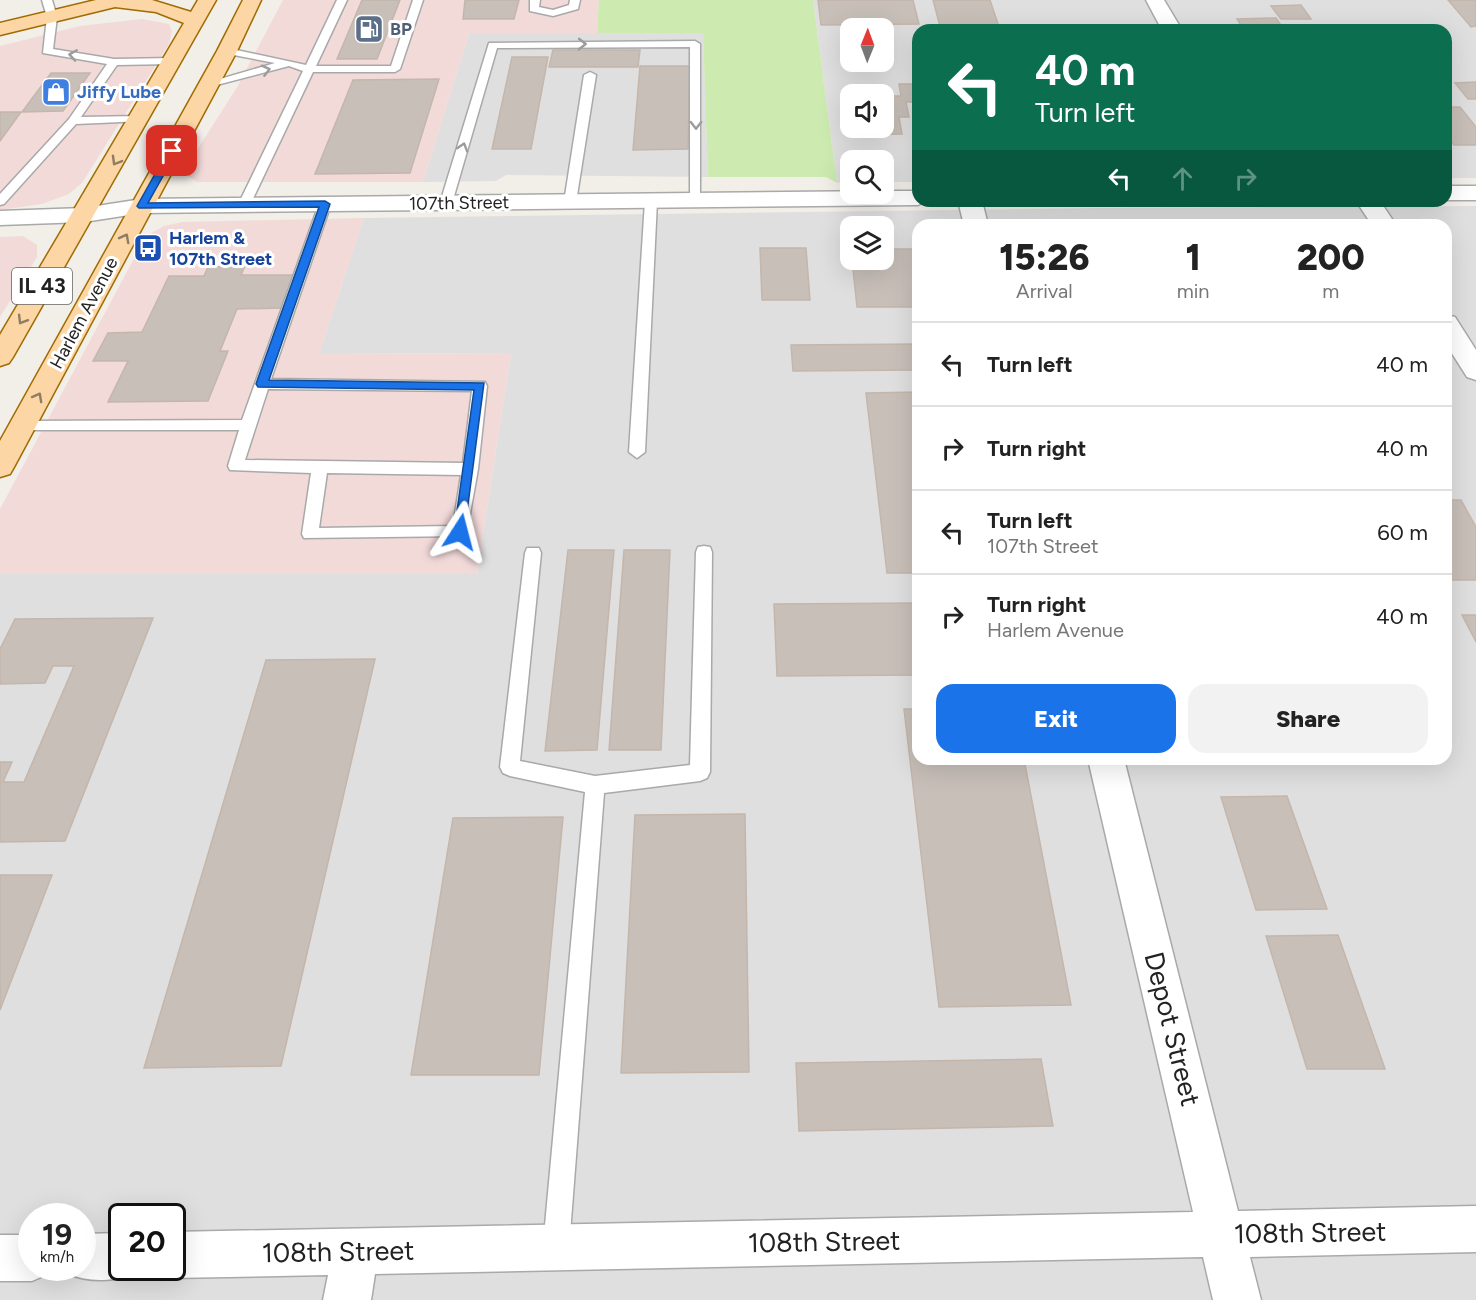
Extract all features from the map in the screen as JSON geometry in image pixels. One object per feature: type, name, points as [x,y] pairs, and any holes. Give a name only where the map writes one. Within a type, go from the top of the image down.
[{"type":"main road","points":[[0,29],[50,8],[116,0],[154,4],[175,10],[195,21]]},
{"type":"main road","name":"IL 43","points":[[0,357],[207,0]]},
{"type":"main road","name":"Harlem Avenue","points":[[0,467],[227,51],[252,0]]},
{"type":"street","points":[[1155,0],[1169,24]]},
{"type":"street","points":[[1452,193],[1476,193]]},
{"type":"street","name":"107th Street","points":[[0,218],[84,215],[142,206],[912,198]]},
{"type":"street","points":[[1452,332],[1476,370]]},
{"type":"street","name":"Depot Street","points":[[1107,765],[1237,1300]]},
{"type":"street","name":"108th Street","points":[[186,1255],[1476,1230]]},
{"type":"street","points":[[347,1300],[356,1252]]},
{"type":"street","points":[[0,1258],[18,1258]]},
{"type":"lane","points":[[244,205],[342,0]]},
{"type":"lane","points":[[227,51],[309,69],[395,69],[418,0]]},
{"type":"lane","points":[[535,0],[534,9],[553,13],[574,7],[575,0]]},
{"type":"lane","points":[[50,8],[47,51],[114,62],[173,61]]},
{"type":"lane","points":[[446,203],[493,45],[695,44],[696,201]]},
{"type":"lane","points":[[0,201],[73,121],[114,62]]},
{"type":"lane","points":[[209,84],[289,63]]},
{"type":"lane","points":[[570,202],[590,75]]},
{"type":"lane","points":[[73,121],[140,119]]},
{"type":"lane","points":[[637,452],[651,201]]},
{"type":"lane","points":[[325,204],[248,425],[236,466],[470,469]]},
{"type":"lane","points":[[262,384],[480,386],[460,532],[310,534],[320,467]]},
{"type":"lane","points":[[22,426],[248,425]]},
{"type":"lane","points":[[533,553],[510,767],[595,785],[700,772],[704,552]]},
{"type":"lane","points":[[556,1247],[595,785]]},
{"type":"shaded area","points":[[283,0],[599,0],[597,33],[469,33],[423,182],[197,182],[188,176],[186,167],[236,89]]},
{"type":"shaded area","points":[[813,0],[1476,0],[1476,178],[1452,178],[1452,24],[912,24],[912,182],[894,182],[894,150],[840,150],[840,183],[837,183]]},
{"type":"shaded area","points":[[142,19],[169,24],[172,31],[169,44],[82,183],[69,194],[42,204],[0,210],[0,46],[80,26]]},
{"type":"shaded area","points":[[703,32],[708,177],[506,175],[496,181],[423,182],[469,33]]},
{"type":"shaded area","points":[[1476,206],[1476,1300],[0,1300],[0,574],[477,574],[511,353],[319,354],[364,218],[1101,208]]},
{"type":"shaded area","points":[[364,218],[319,354],[511,353],[477,574],[0,574],[0,509],[146,236],[164,226],[182,222]]},
{"type":"shaded area","points":[[23,236],[37,245],[37,257],[0,317],[0,237]]},
{"type":"green space","points":[[599,0],[813,0],[837,183],[826,177],[708,177],[703,33],[597,33]]},
{"type":"building","name":"BP","points":[[362,0],[400,0],[377,59],[337,59]]},
{"type":"building","points":[[465,0],[519,0],[514,19],[463,19]]},
{"type":"building","points":[[818,0],[913,0],[919,24],[894,24],[894,18],[840,18],[840,25],[821,25]]},
{"type":"building","points":[[933,0],[990,0],[998,24],[939,24]]},
{"type":"building","points":[[1448,0],[1476,0],[1476,26],[1471,27]]},
{"type":"building","points":[[1301,5],[1311,19],[1281,19],[1271,6]]},
{"type":"building","points":[[1276,18],[1280,24],[1240,24],[1237,19]]},
{"type":"building","points":[[553,50],[640,50],[638,67],[549,67]]},
{"type":"building","points":[[512,57],[548,57],[531,149],[492,149]]},
{"type":"building","points":[[640,66],[690,66],[688,149],[633,150]]},
{"type":"building","name":"Jiffy Lube","points":[[51,73],[90,73],[63,111],[22,112]]},
{"type":"building","points":[[439,79],[410,173],[315,174],[353,80]]},
{"type":"building","points":[[1476,82],[1476,99],[1468,99],[1455,83]]},
{"type":"building","points":[[899,84],[912,84],[912,102],[906,102],[909,117],[899,117],[902,134],[894,134],[894,96],[901,96]]},
{"type":"building","points":[[1452,107],[1460,107],[1476,127],[1476,145],[1454,145],[1452,142]]},
{"type":"building","points":[[0,112],[21,112],[0,141]]},
{"type":"building","points":[[760,248],[806,248],[810,300],[762,300]]},
{"type":"building","points":[[894,249],[912,249],[912,307],[857,307],[853,270],[894,270]]},
{"type":"building","points":[[245,266],[241,275],[296,275],[283,308],[237,309],[220,351],[228,351],[208,401],[108,402],[128,361],[93,361],[108,333],[142,332],[169,276],[204,276],[208,267]]},
{"type":"building","points":[[912,344],[912,370],[793,371],[791,345]]},
{"type":"building","points":[[912,392],[912,573],[887,573],[866,393]]},
{"type":"building","points":[[1452,500],[1461,500],[1476,527],[1476,580],[1452,580]]},
{"type":"building","points":[[568,550],[614,550],[597,750],[545,751]]},
{"type":"building","points":[[624,550],[670,550],[661,750],[609,750]]},
{"type":"building","points":[[912,603],[912,675],[777,676],[774,604]]},
{"type":"building","points":[[1462,615],[1476,615],[1476,642]]},
{"type":"building","points":[[153,618],[65,841],[0,842],[0,762],[12,762],[3,782],[24,782],[74,666],[53,666],[45,683],[0,684],[0,649],[15,619]]},
{"type":"building","points":[[375,659],[281,1066],[144,1068],[266,660]]},
{"type":"building","points":[[904,709],[912,709],[912,765],[1025,765],[1071,1005],[939,1007]]},
{"type":"building","points":[[1287,796],[1327,909],[1256,910],[1221,797]]},
{"type":"building","points":[[745,814],[749,1072],[621,1073],[635,815]]},
{"type":"building","points":[[563,817],[539,1075],[411,1075],[453,818]]},
{"type":"building","points":[[0,875],[52,875],[0,1010]]},
{"type":"building","points":[[1338,935],[1385,1069],[1307,1069],[1266,936]]},
{"type":"building","points":[[1041,1059],[1053,1126],[799,1131],[796,1063]]},
{"type":"place","name":"BP","points":[[369,29]]},
{"type":"place","name":"Jiffy Lube","points":[[56,92]]},
{"type":"place","name":"Harlem & 107th Street","points":[[148,248]]},
{"type":"route","points":[[172,151],[142,206],[325,204],[262,384],[480,386],[460,532]]}]
